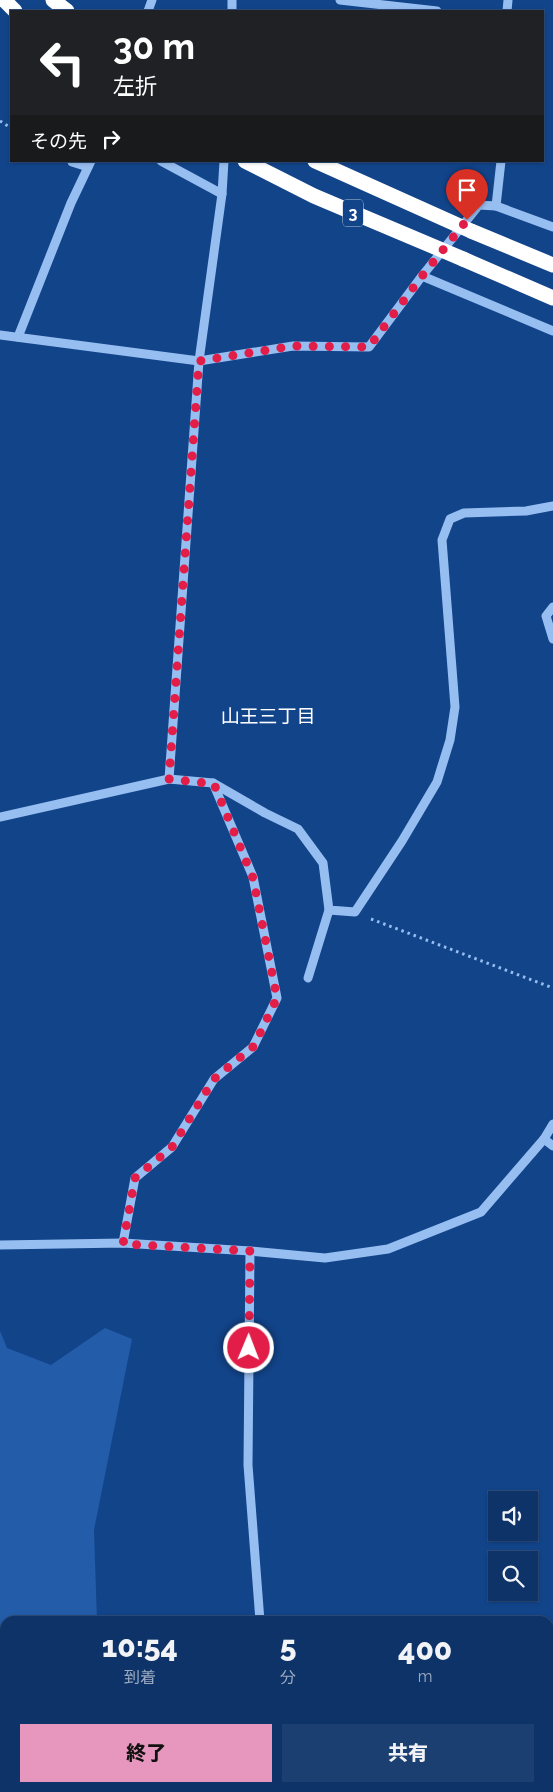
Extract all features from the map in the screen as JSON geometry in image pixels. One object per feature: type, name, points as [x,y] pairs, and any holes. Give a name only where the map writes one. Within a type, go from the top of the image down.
[{"type":"highway","points":[[53,0],[66,10]]},
{"type":"highway","name":"3","points":[[247,162],[314,196],[553,298]]},
{"type":"highway","name":"3","points":[[317,162],[471,231],[553,265]]},
{"type":"street","points":[[340,0],[428,10]]},
{"type":"street","points":[[18,337],[71,203],[89,164],[72,162]]},
{"type":"street","points":[[163,162],[222,194]]},
{"type":"street","points":[[169,779],[199,361],[222,194],[224,162]]},
{"type":"street","points":[[496,206],[501,162]]},
{"type":"street","points":[[0,335],[199,361],[293,346],[369,347],[422,276],[479,205],[496,206],[553,227]]},
{"type":"street","points":[[422,276],[553,331]]},
{"type":"street","points":[[329,910],[355,912],[402,841],[437,782],[450,740],[455,707],[442,540],[450,519],[464,513],[526,511],[553,506]]},
{"type":"street","points":[[553,607],[546,616],[553,639]]},
{"type":"street","points":[[0,817],[169,779],[214,784],[298,829],[323,864],[329,910],[308,978]]},
{"type":"street","points":[[123,1244],[135,1178],[172,1147],[214,1079],[254,1046],[277,998],[253,878],[214,784]]},
{"type":"street","points":[[0,1245],[123,1244],[250,1251],[325,1258],[388,1249],[481,1212],[544,1139],[553,1124]]},
{"type":"street","points":[[544,1139],[553,1146]]},
{"type":"street","points":[[250,1251],[248,1465],[260,1616]]},
{"type":"path","points":[[355,912],[553,988]]},
{"type":"shaded area","points":[[105,1328],[132,1339],[94,1530],[97,1616],[0,1616],[0,1331],[7,1348],[51,1365]]},
{"type":"district","name":"山王三丁目","points":[[268,716]]},
{"type":"route","points":[[249,1348],[250,1251],[123,1244],[135,1178],[172,1147],[214,1079],[254,1046],[277,998],[253,878],[214,784],[169,779],[199,361],[293,346],[369,347],[467,220]]}]
